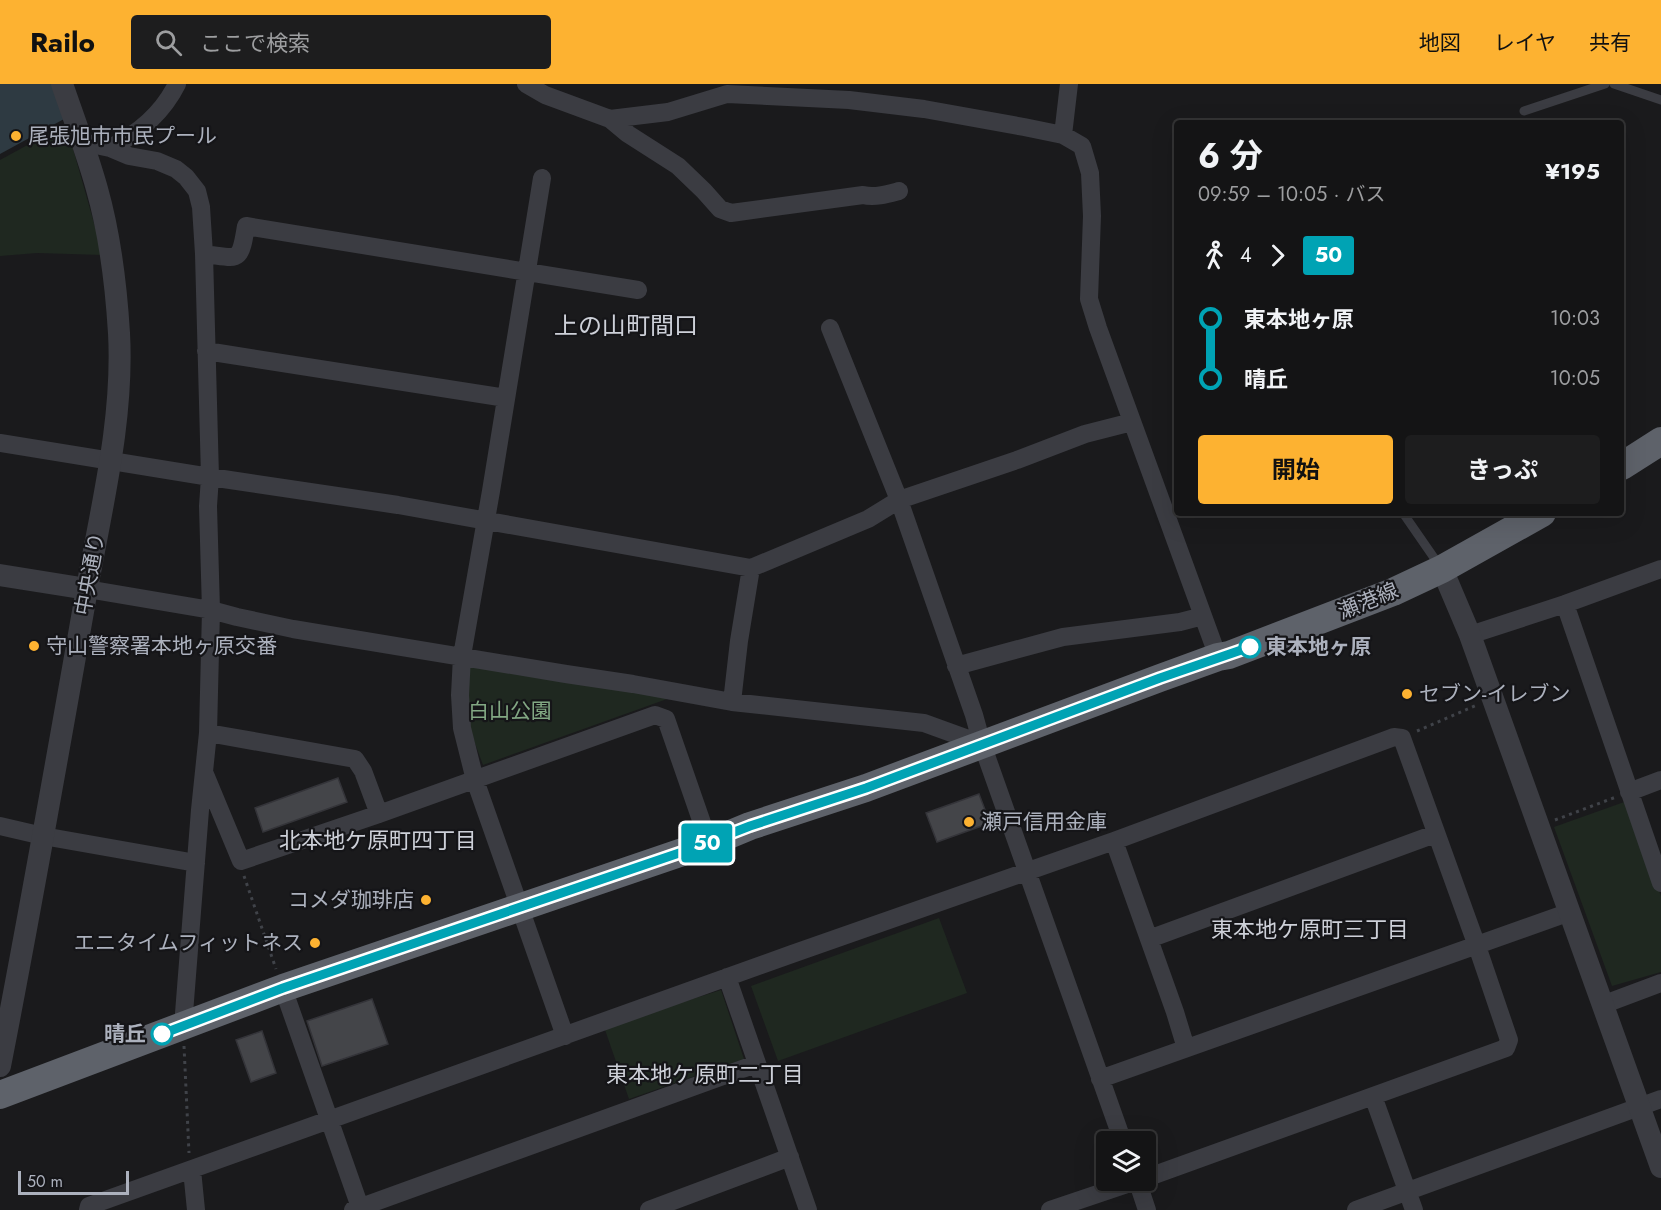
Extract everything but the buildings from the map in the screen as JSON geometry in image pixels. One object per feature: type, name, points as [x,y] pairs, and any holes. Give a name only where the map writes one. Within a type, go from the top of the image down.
[{"type":"highway","points":[[1624,465],[1661,441]]},
{"type":"highway","name":"瀬港線","points":[[0,1095],[283,988],[866,788],[1218,657],[1229,655],[1382,596],[1442,569],[1537,516]]},
{"type":"street","name":"中央通り","points":[[0,1066],[44,836],[116,430],[119,334],[113,269],[97,189],[62,84]]},
{"type":"street","points":[[110,148],[130,137],[152,119],[169,99],[177,84]]},
{"type":"street","points":[[526,84],[545,94],[610,119],[628,134],[678,166],[720,209],[731,213],[863,195],[878,196],[900,191]]},
{"type":"street","points":[[1062,135],[1069,84]]},
{"type":"street","points":[[610,119],[668,112],[727,94],[849,100],[913,108],[1062,135],[1082,146],[1090,173],[1092,216],[1089,299],[1218,657]]},
{"type":"street","points":[[81,142],[110,148],[129,156],[157,161],[176,169],[197,190],[201,207],[207,351],[211,610],[208,733],[183,1026]]},
{"type":"street","points":[[542,178],[462,656],[460,695],[462,728],[475,780],[565,1036]]},
{"type":"street","points":[[204,255],[233,257],[240,254],[246,226],[638,290]]},
{"type":"street","points":[[830,328],[899,500],[982,744],[1119,1131]]},
{"type":"street","points":[[207,351],[506,398]]},
{"type":"street","points":[[0,443],[485,520],[752,568],[868,519],[899,500],[1017,460],[1084,434],[1132,422]]},
{"type":"street","points":[[732,702],[739,641],[752,568]]},
{"type":"street","points":[[1442,569],[1470,635],[1661,1167]]},
{"type":"street","points":[[1470,635],[1661,569]]},
{"type":"street","points":[[0,574],[211,610],[292,628],[732,702],[924,723],[982,744]]},
{"type":"street","points":[[1565,604],[1661,883]]},
{"type":"street","points":[[956,666],[1063,637],[1180,622],[1203,616]]},
{"type":"street","points":[[203,771],[241,861],[655,715],[666,719],[709,843]]},
{"type":"street","points":[[208,733],[355,759],[363,771],[379,814]]},
{"type":"street","points":[[88,1210],[89,1206],[1114,841],[1394,737],[1402,738],[1509,1040],[1506,1048],[1156,1174]]},
{"type":"street","points":[[1629,792],[1661,780]]},
{"type":"street","points":[[0,826],[196,863]]},
{"type":"street","points":[[1149,939],[1435,834]]},
{"type":"street","points":[[1114,841],[1186,1048]]},
{"type":"street","points":[[1100,1079],[1570,912]]},
{"type":"street","points":[[727,977],[808,1210]]},
{"type":"street","points":[[1602,1005],[1661,983]]},
{"type":"street","points":[[283,988],[330,1120],[358,1209],[756,1064]]},
{"type":"street","points":[[1373,1096],[1414,1210]]},
{"type":"street","points":[[1356,1210],[1661,1099]]},
{"type":"street","points":[[649,1210],[790,1157]]},
{"type":"street","points":[[191,1171],[196,1210]]},
{"type":"street","points":[[1050,1210],[1108,1191]]},
{"type":"street","points":[[1141,1191],[1148,1210]]},
{"type":"lane","points":[[1524,111],[1605,84]]},
{"type":"lane","points":[[1614,84],[1661,100]]},
{"type":"lane","points":[[1405,516],[1442,569]]},
{"type":"path","points":[[1402,738],[1492,698]]},
{"type":"path","points":[[1538,826],[1629,792]]},
{"type":"path","points":[[244,859],[243,872],[283,988]]},
{"type":"path","points":[[183,1026],[191,1171]]},
{"type":"green space","points":[[66,124],[103,255],[37,253],[0,256],[0,160]]},
{"type":"green space","name":"白山公園","points":[[465,662],[665,695],[667,699],[483,765],[469,727]]},
{"type":"green space","points":[[1627,801],[1661,896],[1661,972],[1612,986],[1554,827]]},
{"type":"green space","points":[[939,918],[967,993],[778,1061],[751,986]]},
{"type":"green space","points":[[721,990],[744,1059],[629,1099],[604,1027]]},
{"type":"shaded area","name":"尾張旭市市民プール","points":[[0,84],[52,84],[64,119],[0,154]]},
{"type":"bus line","name":"50","points":[[162,1034],[283,988],[866,788],[1160,678],[1250,647]]},
{"type":"place","name":"尾張旭市市民プール","points":[[16,136]]},
{"type":"place","name":"守山警察署本地ヶ原交番","points":[[34,646]]},
{"type":"place","name":"東本地ヶ原","points":[[1250,647]]},
{"type":"place","name":"セブン-イレブン","points":[[1407,694]]},
{"type":"place","name":"瀬戸信用金庫","points":[[969,822]]},
{"type":"place","name":"コメダ珈琲店","points":[[426,900]]},
{"type":"place","name":"エニタイムフィットネス","points":[[315,943]]},
{"type":"place","name":"晴丘","points":[[162,1034]]},
{"type":"district","name":"上の山町間口","points":[[626,326]]},
{"type":"district","name":"北本地ケ原町四丁目","points":[[378,840]]},
{"type":"district","name":"東本地ケ原町三丁目","points":[[1310,929]]},
{"type":"district","name":"東本地ケ原町二丁目","points":[[705,1074]]}]
